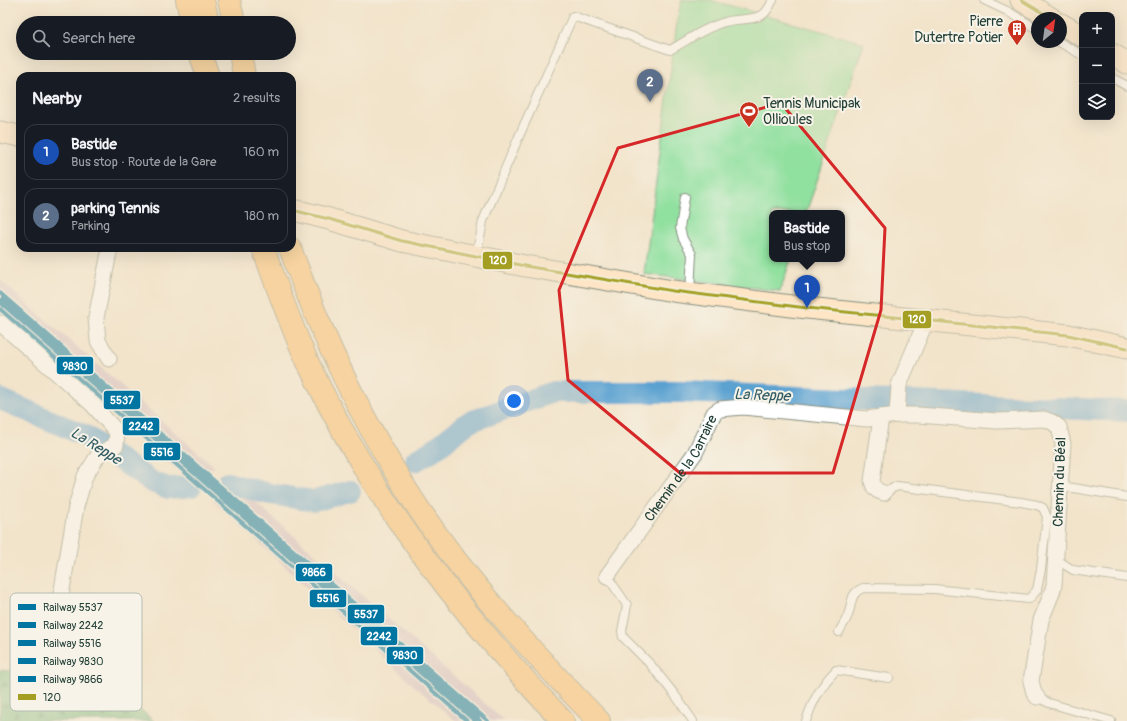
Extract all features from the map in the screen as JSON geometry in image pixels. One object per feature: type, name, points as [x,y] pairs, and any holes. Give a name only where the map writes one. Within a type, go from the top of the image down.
[{"type":"highway","points":[[187,0],[190,16]]},
{"type":"highway","points":[[203,0],[206,16]]},
{"type":"highway","points":[[229,0],[232,16]]},
{"type":"highway","points":[[245,0],[247,16]]},
{"type":"highway","points":[[202,60],[207,72]]},
{"type":"highway","points":[[216,60],[218,72]]},
{"type":"highway","points":[[241,60],[243,72]]},
{"type":"highway","points":[[252,60],[252,72]]},
{"type":"highway","points":[[264,252],[283,304],[332,412],[355,454],[387,506],[417,549],[490,641],[564,721]]},
{"type":"highway","points":[[291,252],[300,278],[331,352],[378,442],[412,497],[475,585],[530,648],[599,721]]},
{"type":"street","points":[[1021,0],[1041,12]]},
{"type":"street","points":[[1067,27],[1079,34]]},
{"type":"street","points":[[1115,56],[1127,63]]},
{"type":"street","points":[[0,132],[16,135]]},
{"type":"street","points":[[298,212],[329,219],[402,241],[525,266],[690,293],[807,308],[1068,335],[1127,348]]},
{"type":"street","points":[[109,252],[96,318],[98,341],[109,359]]},
{"type":"street","points":[[897,415],[899,385],[926,321]]},
{"type":"street","points":[[0,323],[91,404],[118,432],[116,445],[98,454],[85,476],[76,507],[61,593]]},
{"type":"street","name":"Chemin de la Carraire","points":[[607,576],[695,452],[714,413],[720,409],[744,407],[867,419],[897,415]]},
{"type":"street","name":"Chemin du Béal","points":[[897,415],[918,415],[998,421],[1044,419],[1059,427],[1063,444],[1054,585],[1041,620],[1031,681],[1034,693],[1037,697]]},
{"type":"street","points":[[881,417],[872,481],[873,487],[877,491],[884,493]]},
{"type":"lane","points":[[475,256],[483,221],[573,16],[670,50],[715,25],[727,21],[763,15],[767,12],[773,0]]},
{"type":"lane","points":[[984,0],[1007,11],[1031,25]]},
{"type":"lane","points":[[1067,47],[1079,53]]},
{"type":"lane","points":[[1115,80],[1127,86]]},
{"type":"lane","points":[[684,197],[680,228],[683,239],[692,254],[690,293]]},
{"type":"lane","points":[[839,632],[848,615],[852,596],[863,588],[934,589],[1029,599],[1037,590],[1046,517],[1043,508],[1037,505],[1021,502],[897,486],[884,493]]},
{"type":"lane","points":[[1061,486],[1127,497]]},
{"type":"lane","points":[[1056,559],[1073,570],[1127,578]]},
{"type":"lane","points":[[607,576],[627,605],[622,631],[623,637],[650,664],[675,695],[693,721]]},
{"type":"lane","points":[[806,721],[810,708],[827,680],[836,670],[889,678]]},
{"type":"lane","points":[[1037,697],[1049,703],[1111,721]]},
{"type":"highlighted area","points":[[781,103],[885,228],[881,310],[833,473],[680,473],[568,380],[559,290],[618,148]]},
{"type":"shaded area","points":[[0,280],[215,467],[186,478],[0,315]]},
{"type":"shaded area","points":[[212,499],[252,499],[505,721],[456,721],[412,684]]},
{"type":"green space","name":"Tennis Municipak Ollioules","points":[[682,0],[710,0],[864,43],[807,210],[769,210],[769,262],[790,262],[780,291],[644,274],[678,15]]},
{"type":"green space","points":[[0,670],[10,671],[10,711],[142,711],[154,721],[0,721]]},
{"type":"waterway","name":"La Reppe","points":[[415,461],[433,450],[469,422],[553,392],[680,392],[1127,411]]},
{"type":"waterway","name":"La Reppe","points":[[0,399],[84,435],[152,482],[168,488],[191,486]]},
{"type":"waterway","name":"La Reppe","points":[[227,483],[270,494],[314,501],[350,491]]},
{"type":"rail line","name":"5537","points":[[0,293],[488,721]]},
{"type":"rail line","name":"9866","points":[[3,298],[478,717]]},
{"type":"rail line","name":"9830","points":[[0,300],[480,721]]},
{"type":"rail line","name":"2242","points":[[0,302],[475,721]]},
{"type":"rail line","name":"5516","points":[[0,309],[467,721]]},
{"type":"transit line","name":"120","points":[[1021,0],[1041,12]]},
{"type":"transit line","name":"120","points":[[296,211],[329,219],[402,241],[525,266],[673,291],[807,308],[1068,335],[1127,348]]},
{"type":"place","name":"Pierre Dutertre Potier","points":[[1017,46]]},
{"type":"place","name":"parking Tennis","points":[[650,102]]},
{"type":"place","name":"Tennis Municipak Ollioules","points":[[749,128]]},
{"type":"place","name":"Bastide","points":[[807,308]]}]
